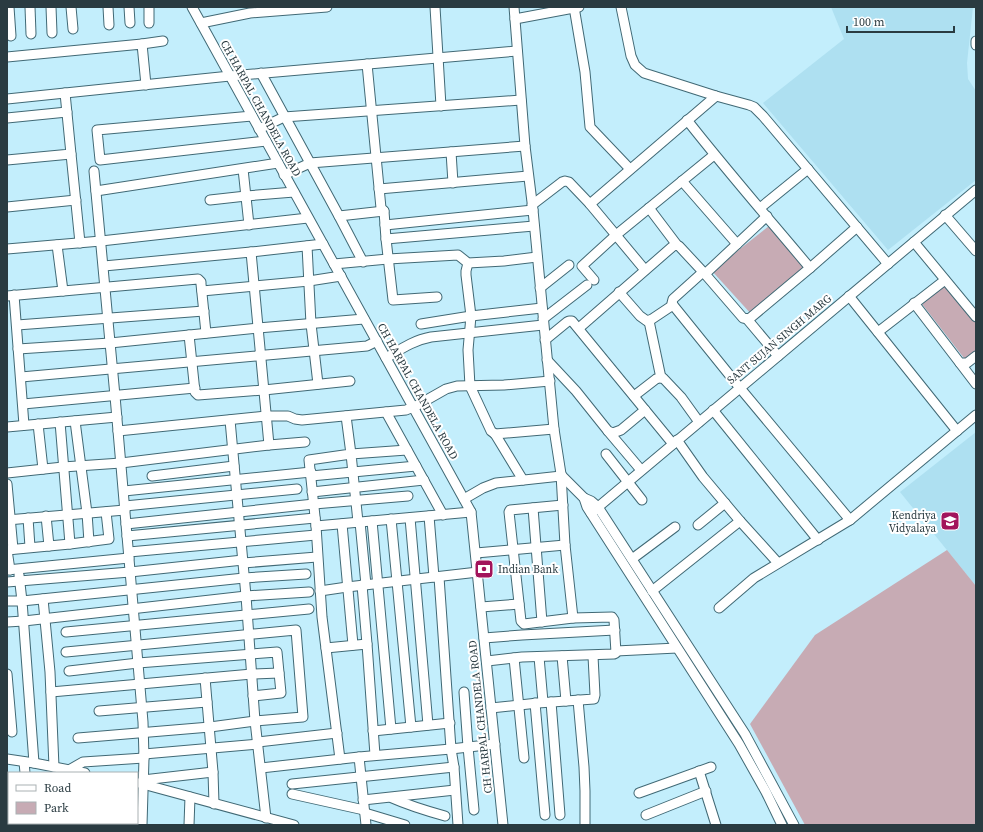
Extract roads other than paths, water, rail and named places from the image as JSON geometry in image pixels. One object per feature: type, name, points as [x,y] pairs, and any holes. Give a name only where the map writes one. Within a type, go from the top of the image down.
[{"type":"street","points":[[9,7],[11,36]]},
{"type":"street","points":[[30,7],[31,34]]},
{"type":"street","points":[[51,7],[52,33]]},
{"type":"street","points":[[71,7],[73,29]]},
{"type":"street","points":[[108,7],[109,25]]},
{"type":"street","points":[[129,7],[130,23]]},
{"type":"street","points":[[149,7],[149,23]]},
{"type":"street","name":"CH HARPAL CHANDELA ROAD","points":[[192,7],[471,512],[503,825]]},
{"type":"street","points":[[200,23],[239,14],[327,7]]},
{"type":"street","points":[[435,7],[441,106]]},
{"type":"street","points":[[514,7],[525,146],[554,429],[561,475],[565,545],[573,618]]},
{"type":"street","points":[[515,19],[576,7],[585,72],[590,127],[630,169]]},
{"type":"street","points":[[621,7],[631,56],[639,70],[644,74],[754,107],[764,116],[888,264]]},
{"type":"street","points":[[7,57],[163,41]]},
{"type":"street","points":[[142,44],[146,85]]},
{"type":"street","points":[[7,98],[261,73],[517,51]]},
{"type":"street","points":[[367,64],[381,208],[384,211],[393,300],[437,297]]},
{"type":"street","points":[[261,73],[363,262]]},
{"type":"street","points":[[65,93],[80,243]]},
{"type":"street","points":[[590,204],[716,96]]},
{"type":"street","points":[[260,129],[284,117],[521,100]]},
{"type":"street","points":[[7,118],[67,112]]},
{"type":"street","points":[[252,116],[97,130],[100,160],[266,141]]},
{"type":"street","points":[[688,120],[714,155],[810,268]]},
{"type":"street","points":[[284,175],[310,163],[525,146]]},
{"type":"street","points":[[450,152],[453,183]]},
{"type":"street","points":[[7,160],[71,154]]},
{"type":"street","points":[[386,358],[404,347],[422,339],[543,322],[590,283],[582,266],[648,208],[714,155]]},
{"type":"street","points":[[96,191],[278,164]]},
{"type":"street","points":[[760,208],[808,169]]},
{"type":"street","points":[[243,170],[249,225]]},
{"type":"street","points":[[94,171],[106,287],[138,663],[144,756],[140,802],[141,822]]},
{"type":"street","points":[[379,189],[528,176]]},
{"type":"street","points":[[385,225],[532,208],[565,181],[568,182],[590,204],[645,270]]},
{"type":"street","points":[[682,181],[737,244]]},
{"type":"street","name":"SANT SUJAN SINGH MARG","points":[[594,510],[976,190]]},
{"type":"street","points":[[210,200],[294,192]]},
{"type":"street","points":[[7,207],[76,200]]},
{"type":"street","points":[[648,208],[677,245],[744,318],[747,319],[778,356]]},
{"type":"street","points":[[339,216],[384,211]]},
{"type":"street","points":[[767,216],[673,299],[672,303],[740,388],[850,520]]},
{"type":"street","points":[[945,216],[976,251]]},
{"type":"street","points":[[7,249],[101,241],[308,218]]},
{"type":"street","points":[[386,240],[534,226]]},
{"type":"street","points":[[747,319],[749,319],[810,268],[857,227]]},
{"type":"street","points":[[914,242],[976,317]]},
{"type":"street","points":[[104,266],[323,244]]},
{"type":"street","points":[[57,245],[63,291]]},
{"type":"street","points":[[579,328],[672,247],[677,245]]},
{"type":"street","points":[[307,246],[311,324],[318,384]]},
{"type":"street","points":[[251,252],[269,445]]},
{"type":"street","points":[[334,264],[458,255],[468,264],[537,257]]},
{"type":"street","points":[[468,264],[466,275],[471,316],[468,350],[470,386],[491,431],[495,434],[523,480]]},
{"type":"street","points":[[540,288],[568,265]]},
{"type":"street","points":[[202,292],[309,281],[341,276]]},
{"type":"street","points":[[24,425],[16,325],[11,295],[196,279],[200,280],[201,282],[206,333]]},
{"type":"street","points":[[878,332],[945,280]]},
{"type":"street","points":[[619,292],[644,320],[649,321]]},
{"type":"street","points":[[849,296],[957,431]]},
{"type":"street","points":[[914,304],[976,384]]},
{"type":"street","points":[[649,321],[673,305]]},
{"type":"street","points":[[421,324],[471,316],[542,308]]},
{"type":"street","points":[[16,325],[204,311]]},
{"type":"street","points":[[18,349],[110,343],[364,319]]},
{"type":"street","points":[[545,340],[569,321],[572,321],[645,410],[675,442],[740,521],[778,563]]},
{"type":"street","points":[[649,321],[661,378],[664,379],[681,397],[699,422]]},
{"type":"street","points":[[190,335],[195,392],[198,395],[350,381]]},
{"type":"street","points":[[21,377],[192,362],[261,354],[367,346],[377,342]]},
{"type":"street","points":[[960,363],[966,363],[976,356]]},
{"type":"street","points":[[547,360],[576,391],[641,470]]},
{"type":"street","points":[[634,396],[661,378]]},
{"type":"street","points":[[118,431],[266,416],[288,416],[294,419],[302,420],[406,410],[446,389],[457,386],[550,381]]},
{"type":"street","points":[[23,404],[195,388]]},
{"type":"street","points":[[608,431],[613,433],[620,430],[645,410]]},
{"type":"street","points":[[713,410],[818,540]]},
{"type":"street","points":[[386,412],[443,515]]},
{"type":"street","points":[[719,608],[754,578],[850,520],[976,415]]},
{"type":"street","points":[[346,416],[359,522],[375,755]]},
{"type":"street","points":[[7,427],[117,417]]},
{"type":"street","points":[[230,420],[246,596],[255,721],[261,768],[271,821]]},
{"type":"street","points":[[75,421],[89,542]]},
{"type":"street","points":[[60,422],[70,544]]},
{"type":"street","points":[[38,424],[43,470]]},
{"type":"street","points":[[495,434],[554,429]]},
{"type":"street","points":[[7,473],[121,463],[305,442]]},
{"type":"street","points":[[340,759],[320,591],[316,526],[309,460],[351,454],[407,450]]},
{"type":"street","points":[[606,454],[642,500]]},
{"type":"street","points":[[152,476],[234,466]]},
{"type":"street","points":[[124,490],[311,474],[353,473],[416,466]]},
{"type":"street","points":[[464,499],[482,488],[500,482],[561,475]]},
{"type":"street","points":[[561,475],[584,498],[591,501],[594,510],[677,648],[738,744],[766,792],[782,825]]},
{"type":"street","points":[[312,492],[424,480]]},
{"type":"street","points":[[7,484],[9,550],[12,570],[20,581],[34,763]]},
{"type":"street","points":[[9,519],[106,512],[125,508],[297,489]]},
{"type":"street","points":[[126,524],[238,511],[408,496]]},
{"type":"street","points":[[698,525],[725,503]]},
{"type":"street","points":[[563,505],[510,510],[509,512],[522,623],[611,616],[614,620],[616,652]]},
{"type":"street","points":[[533,508],[542,622]]},
{"type":"street","points":[[594,510],[632,559],[745,734],[794,825]]},
{"type":"street","points":[[9,550],[110,539],[106,512]]},
{"type":"street","points":[[127,536],[239,525],[316,526],[471,512]]},
{"type":"street","points":[[46,516],[49,546]]},
{"type":"street","points":[[429,516],[437,577],[458,825]]},
{"type":"street","points":[[28,518],[30,548]]},
{"type":"street","points":[[410,518],[428,725]]},
{"type":"street","points":[[391,519],[411,727]]},
{"type":"street","points":[[372,521],[391,729]]},
{"type":"street","points":[[652,591],[740,521]]},
{"type":"street","points":[[342,524],[353,645]]},
{"type":"street","points":[[12,570],[241,542],[316,526]]},
{"type":"street","points":[[632,559],[675,527]]},
{"type":"street","points":[[476,553],[565,545]]},
{"type":"street","points":[[7,582],[317,557]]},
{"type":"street","points":[[320,591],[478,572]]},
{"type":"street","points":[[7,601],[43,599],[244,578],[306,574]]},
{"type":"street","points":[[7,622],[246,596],[310,592]]},
{"type":"street","points":[[43,599],[50,672],[54,767]]},
{"type":"street","points":[[481,608],[519,604]]},
{"type":"street","points":[[66,632],[309,609]]},
{"type":"street","points":[[66,652],[296,630],[303,717],[210,727],[78,738]]},
{"type":"street","points":[[484,638],[615,630]]},
{"type":"street","points":[[326,648],[367,644]]},
{"type":"street","points":[[486,661],[539,656],[593,656],[615,654],[616,652],[677,648]]},
{"type":"street","points":[[69,671],[138,663],[276,652],[281,692],[253,696]]},
{"type":"street","points":[[539,656],[543,702],[560,815]]},
{"type":"street","points":[[562,656],[566,701]]},
{"type":"street","points":[[491,708],[543,702],[593,699],[595,697],[593,656]]},
{"type":"street","points":[[514,658],[524,758]]},
{"type":"street","points":[[51,692],[252,674],[279,673]]},
{"type":"street","points":[[7,674],[12,732]]},
{"type":"street","points":[[205,678],[212,748],[214,804]]},
{"type":"street","points":[[464,692],[474,810]]},
{"type":"street","points":[[578,700],[586,791],[585,825]]},
{"type":"street","points":[[99,711],[207,702]]},
{"type":"street","points":[[543,702],[545,815]]},
{"type":"street","points":[[373,731],[450,723]]},
{"type":"street","points":[[69,770],[83,762],[337,733]]},
{"type":"street","points":[[261,768],[375,755],[495,744]]},
{"type":"street","points":[[359,757],[366,825]]},
{"type":"street","points":[[7,759],[80,772]]},
{"type":"street","points":[[24,762],[25,772]]},
{"type":"street","points":[[639,793],[711,767]]},
{"type":"street","points":[[292,784],[454,768]]},
{"type":"street","points":[[699,771],[716,825]]},
{"type":"street","points":[[141,782],[213,772]]},
{"type":"street","points":[[141,782],[271,821],[294,825]]},
{"type":"street","points":[[363,800],[455,790]]},
{"type":"street","points":[[646,815],[706,791]]},
{"type":"street","points":[[292,794],[364,812],[405,825]]},
{"type":"street","points":[[189,825],[190,797]]},
{"type":"street","points":[[391,797],[412,806],[446,816]]},
{"type":"street","points":[[84,825],[95,824]]},
{"type":"place","name":"Kendriya Vidyalaya","points":[[950,521]]},
{"type":"place","name":"Indian Bank","points":[[484,569]]}]
